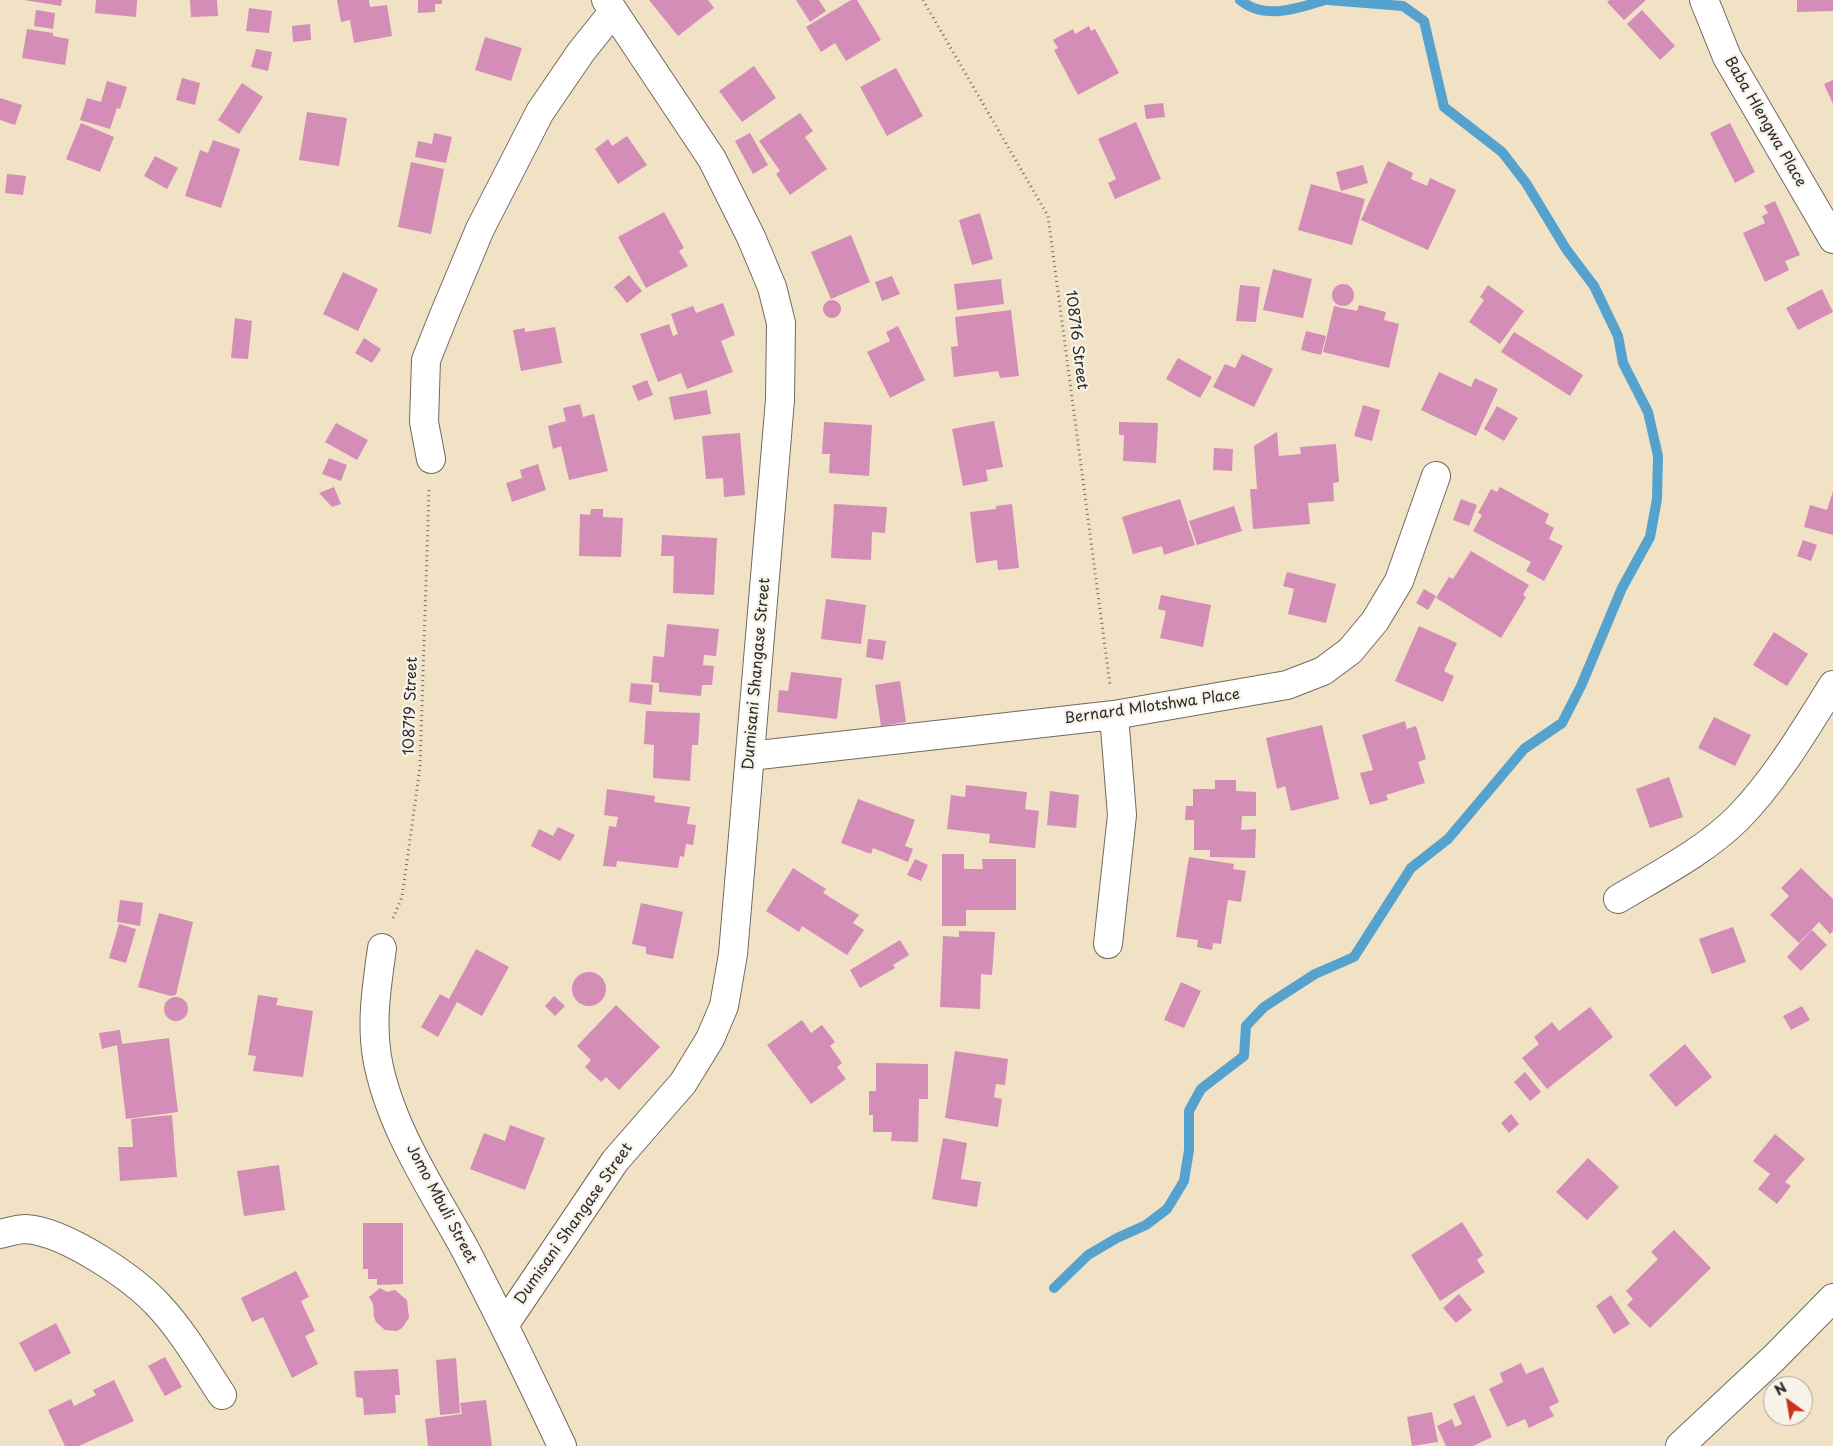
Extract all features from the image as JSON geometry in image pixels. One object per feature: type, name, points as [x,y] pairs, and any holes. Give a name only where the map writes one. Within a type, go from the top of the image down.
[{"type":"street","name":"Baba Hlengwa Place","points":[[1704,0],[1727,57],[1833,239]]},
{"type":"street","points":[[430,459],[424,422],[426,360],[480,229],[540,112],[582,52],[610,6]]},
{"type":"street","name":"Dumisani Shangase Street","points":[[505,1324],[615,1161],[683,1083],[710,1039],[724,1006],[733,954],[780,400],[781,322],[772,287],[751,237],[712,159],[610,6]]},
{"type":"street","name":"Bernard Mlotshwa Place","points":[[750,756],[1114,715],[1288,685],[1330,666],[1350,650],[1375,621],[1399,581],[1436,476]]},
{"type":"street","points":[[1618,899],[1684,860],[1737,818],[1788,756],[1833,685]]},
{"type":"street","points":[[1108,944],[1122,815],[1114,715]]},
{"type":"street","name":"Jomo Mbuli Street","points":[[382,948],[374,1012],[378,1057],[385,1090],[404,1136],[505,1324],[562,1446]]},
{"type":"street","points":[[0,1234],[25,1229],[45,1234],[91,1254],[127,1277],[160,1306],[222,1395]]},
{"type":"street","points":[[1680,1446],[1774,1358],[1833,1298]]},
{"type":"path","name":"108716 Street","points":[[923,0],[1048,216],[1114,715]]},
{"type":"path","name":"108719 Street","points":[[382,948],[402,897],[420,767],[430,459]]},
{"type":"building","points":[[24,0],[62,0],[61,6]]},
{"type":"building","points":[[96,0],[137,0],[136,17],[95,13]]},
{"type":"building","points":[[190,0],[217,0],[218,16],[191,17]]},
{"type":"building","points":[[337,0],[369,0],[370,7],[387,5],[392,36],[354,43],[350,20],[341,22]]},
{"type":"building","points":[[418,0],[442,0],[442,4],[435,4],[435,12],[418,13]]},
{"type":"building","points":[[649,0],[708,0],[714,8],[678,36]]},
{"type":"building","points":[[796,0],[819,0],[826,11],[810,22]]},
{"type":"building","points":[[851,0],[857,0],[881,40],[846,61],[835,43],[821,52],[806,27]]},
{"type":"building","points":[[1610,0],[1646,0],[1624,20],[1607,2]]},
{"type":"building","points":[[1797,0],[1833,0],[1833,11],[1797,12]]},
{"type":"building","points":[[249,8],[272,11],[269,33],[246,31]]},
{"type":"building","points":[[36,10],[55,13],[53,29],[34,26]]},
{"type":"building","points":[[1642,10],[1675,46],[1660,60],[1627,24]]},
{"type":"building","points":[[310,24],[311,40],[293,42],[292,26]]},
{"type":"building","points":[[1089,26],[1091,31],[1095,29],[1119,73],[1078,95],[1054,50],[1058,48],[1053,40],[1073,29],[1075,34]]},
{"type":"building","points":[[27,29],[53,33],[53,36],[69,39],[65,65],[22,58]]},
{"type":"building","points":[[485,37],[522,48],[511,81],[475,70]]},
{"type":"building","points":[[256,49],[272,52],[268,71],[251,67]]},
{"type":"building","points":[[754,66],[776,98],[742,122],[719,91]]},
{"type":"building","points":[[896,68],[923,116],[887,136],[860,87]]},
{"type":"building","points":[[182,78],[200,83],[195,105],[176,100]]},
{"type":"building","points":[[1833,80],[1833,104],[1824,84]]},
{"type":"building","points":[[107,81],[127,87],[120,109],[117,108],[110,129],[80,120],[87,98],[101,102]]},
{"type":"building","points":[[242,83],[263,97],[239,134],[218,120]]},
{"type":"building","points":[[0,98],[22,105],[15,125],[0,120]]},
{"type":"building","points":[[1163,103],[1165,117],[1146,119],[1144,105]]},
{"type":"building","points":[[307,112],[347,118],[339,166],[299,160]]},
{"type":"building","points":[[800,113],[813,131],[805,137],[827,169],[790,195],[776,174],[780,171],[759,141]]},
{"type":"building","points":[[1136,122],[1161,179],[1115,199],[1108,183],[1116,179],[1098,139]]},
{"type":"building","points":[[81,123],[114,137],[100,172],[66,159]]},
{"type":"building","points":[[1730,123],[1755,172],[1735,183],[1710,133]]},
{"type":"building","points":[[434,133],[452,137],[446,163],[415,157],[418,141],[432,144]]},
{"type":"building","points":[[750,133],[768,165],[753,174],[735,141]]},
{"type":"building","points":[[627,136],[647,165],[618,184],[595,149],[608,139],[612,146]]},
{"type":"building","points":[[213,140],[240,149],[221,208],[185,196],[200,150],[208,153]]},
{"type":"building","points":[[155,156],[178,168],[167,189],[144,176]]},
{"type":"building","points":[[1388,161],[1413,173],[1411,179],[1427,186],[1430,178],[1456,190],[1428,250],[1361,220]]},
{"type":"building","points":[[411,162],[444,169],[431,234],[398,227]]},
{"type":"building","points":[[1363,165],[1368,183],[1341,191],[1336,172]]},
{"type":"building","points":[[7,174],[26,176],[23,195],[5,193]]},
{"type":"building","points":[[1311,184],[1365,199],[1352,245],[1298,230]]},
{"type":"building","points":[[1775,201],[1800,255],[1785,261],[1789,270],[1765,282],[1743,233],[1765,223],[1762,216],[1768,213],[1764,206]]},
{"type":"building","points":[[664,212],[684,248],[679,251],[688,266],[646,288],[618,237]]},
{"type":"building","points":[[980,213],[993,259],[972,265],[959,220]]},
{"type":"building","points":[[851,235],[870,282],[831,299],[811,252]]},
{"type":"building","points":[[1273,269],[1312,279],[1303,318],[1263,310]]},
{"type":"building","points":[[343,272],[378,289],[358,331],[323,314]]},
{"type":"building","points":[[629,275],[642,291],[627,303],[614,287]]},
{"type":"building","points":[[892,276],[900,294],[882,301],[875,282]]},
{"type":"building","points":[[1001,279],[1004,304],[957,310],[954,284]]},
{"type":"building","points":[[1343,284],[1351,287],[1354,295],[1351,303],[1343,306],[1335,303],[1332,295],[1335,287]]},
{"type":"building","points":[[1240,285],[1260,287],[1256,322],[1236,321]]},
{"type":"building","points":[[1488,285],[1524,311],[1500,344],[1469,322],[1484,300],[1480,297]]},
{"type":"building","points":[[1822,289],[1833,312],[1798,330],[1786,308]]},
{"type":"building","points":[[832,300],[838,303],[841,309],[838,315],[832,318],[826,315],[823,309],[826,303]]},
{"type":"building","points":[[723,303],[735,335],[721,341],[733,372],[687,389],[681,373],[658,382],[640,334],[669,324],[673,336],[678,334],[671,314],[693,306],[696,313]]},
{"type":"building","points":[[1359,305],[1386,312],[1384,320],[1399,324],[1389,368],[1323,352],[1334,306],[1357,311]]},
{"type":"building","points":[[1011,310],[1019,376],[1000,378],[998,371],[954,377],[951,347],[958,346],[955,317]]},
{"type":"building","points":[[235,318],[252,321],[248,359],[231,358]]},
{"type":"building","points":[[898,326],[925,380],[890,398],[867,352],[890,341],[886,332]]},
{"type":"building","points":[[555,327],[562,363],[521,371],[513,330],[525,328],[525,332]]},
{"type":"building","points":[[1306,331],[1326,336],[1321,355],[1301,350]]},
{"type":"building","points":[[1514,332],[1583,375],[1570,396],[1501,352]]},
{"type":"building","points":[[364,338],[381,349],[372,363],[355,353]]},
{"type":"building","points":[[1242,354],[1273,369],[1254,407],[1213,387],[1225,364],[1235,368]]},
{"type":"building","points":[[1178,358],[1212,377],[1200,398],[1166,379]]},
{"type":"building","points":[[1439,372],[1471,387],[1475,378],[1498,389],[1476,436],[1421,410]]},
{"type":"building","points":[[647,380],[653,395],[638,401],[632,386]]},
{"type":"building","points":[[707,390],[711,414],[674,420],[669,397]]},
{"type":"building","points":[[580,404],[583,417],[594,414],[608,471],[569,480],[561,446],[553,449],[548,426],[566,421],[563,408]]},
{"type":"building","points":[[1363,405],[1380,410],[1372,441],[1354,436]]},
{"type":"building","points":[[1497,406],[1518,418],[1504,441],[1484,429]]},
{"type":"building","points":[[994,421],[1003,467],[986,470],[988,481],[963,486],[952,429]]},
{"type":"building","points":[[824,422],[872,425],[869,476],[829,473],[830,454],[822,454]]},
{"type":"building","points":[[1119,422],[1158,423],[1156,463],[1123,461],[1124,435],[1119,435]]},
{"type":"building","points":[[336,423],[368,440],[357,460],[325,442]]},
{"type":"building","points":[[1277,432],[1279,456],[1301,454],[1300,447],[1336,444],[1339,482],[1333,483],[1334,501],[1308,503],[1310,524],[1253,529],[1250,489],[1257,489],[1254,446]]},
{"type":"building","points":[[740,433],[745,495],[724,497],[723,478],[706,479],[702,436]]},
{"type":"building","points":[[1214,448],[1233,449],[1232,471],[1213,470]]},
{"type":"building","points":[[329,458],[347,465],[341,481],[322,474]]},
{"type":"building","points":[[538,464],[546,490],[512,502],[506,483],[522,478],[520,470]]},
{"type":"building","points":[[334,487],[341,504],[332,507],[319,493]]},
{"type":"building","points":[[1500,487],[1549,514],[1545,523],[1554,528],[1549,539],[1563,546],[1544,581],[1526,571],[1531,562],[1473,531],[1482,515],[1478,513],[1491,489],[1497,492]]},
{"type":"building","points":[[1833,491],[1833,535],[1804,527],[1810,505],[1827,510]]},
{"type":"building","points":[[1180,499],[1195,545],[1164,555],[1162,546],[1133,554],[1122,517]]},
{"type":"building","points":[[1461,499],[1477,505],[1469,526],[1453,520]]},
{"type":"building","points":[[834,504],[887,507],[885,533],[872,532],[871,560],[831,558]]},
{"type":"building","points":[[1012,504],[1019,568],[998,570],[997,560],[976,563],[970,512],[996,509],[996,506]]},
{"type":"building","points":[[1234,506],[1242,531],[1197,545],[1189,521]]},
{"type":"building","points":[[591,509],[603,509],[603,517],[623,518],[621,557],[579,556],[580,514],[590,515]]},
{"type":"building","points":[[662,535],[717,538],[714,595],[673,593],[674,556],[661,556]]},
{"type":"building","points":[[1803,540],[1817,545],[1811,561],[1797,556]]},
{"type":"building","points":[[1471,551],[1529,585],[1523,595],[1526,597],[1501,638],[1436,598],[1449,577],[1453,579]]},
{"type":"building","points":[[1287,572],[1336,584],[1326,623],[1288,614],[1294,589],[1283,586]]},
{"type":"building","points":[[1424,589],[1436,596],[1428,610],[1416,603]]},
{"type":"building","points":[[1161,595],[1211,605],[1203,647],[1160,638],[1166,611],[1158,609]]},
{"type":"building","points":[[826,599],[866,605],[861,644],[821,639]]},
{"type":"building","points":[[667,624],[719,629],[716,656],[704,655],[703,665],[714,666],[712,685],[702,685],[701,696],[659,692],[659,683],[651,682],[653,656],[664,657]]},
{"type":"building","points":[[1419,626],[1457,643],[1444,671],[1454,676],[1443,702],[1395,681]]},
{"type":"building","points":[[1774,632],[1808,654],[1787,686],[1753,665]]},
{"type":"building","points":[[868,639],[886,641],[883,660],[866,657]]},
{"type":"building","points":[[791,672],[842,678],[837,719],[777,712],[779,690],[788,691]]},
{"type":"building","points":[[900,681],[906,722],[881,726],[875,685]]},
{"type":"building","points":[[631,683],[653,685],[651,705],[629,702]]},
{"type":"building","points":[[646,711],[700,713],[698,745],[692,745],[690,781],[653,778],[654,745],[644,744]]},
{"type":"building","points":[[1714,717],[1751,735],[1735,766],[1698,748]]},
{"type":"building","points":[[1405,721],[1407,729],[1416,726],[1426,759],[1418,762],[1425,783],[1386,795],[1388,800],[1370,805],[1360,773],[1373,770],[1362,735]]},
{"type":"building","points":[[1322,725],[1339,799],[1291,811],[1285,786],[1277,789],[1266,738]]},
{"type":"building","points":[[1669,777],[1683,817],[1650,828],[1636,789]]},
{"type":"building","points":[[1215,780],[1236,780],[1236,791],[1256,792],[1256,816],[1242,816],[1241,830],[1256,829],[1255,858],[1210,857],[1210,850],[1194,850],[1194,820],[1185,820],[1186,806],[1193,806],[1193,789],[1215,789]]},
{"type":"building","points":[[966,785],[1027,792],[1025,809],[1039,811],[1035,848],[989,843],[990,834],[947,829],[951,795],[965,797]]},
{"type":"building","points":[[607,789],[655,796],[654,802],[690,807],[687,824],[696,825],[693,845],[686,844],[684,857],[680,856],[678,868],[617,861],[616,867],[603,866],[609,826],[616,827],[618,817],[604,815]]},
{"type":"building","points":[[1050,791],[1079,795],[1076,828],[1047,825]]},
{"type":"building","points":[[858,799],[915,820],[905,846],[913,849],[908,862],[873,848],[871,854],[841,843]]},
{"type":"building","points":[[558,827],[575,835],[560,861],[531,846],[539,829],[553,836]]},
{"type":"building","points":[[942,854],[964,854],[964,869],[983,869],[982,859],[1016,859],[1016,910],[966,910],[966,926],[942,926]]},
{"type":"building","points":[[1189,857],[1234,864],[1233,869],[1246,871],[1241,902],[1228,900],[1221,944],[1213,943],[1212,950],[1197,947],[1198,940],[1176,937]]},
{"type":"building","points":[[915,859],[928,865],[921,881],[907,875]]},
{"type":"building","points":[[793,868],[826,889],[823,893],[859,915],[853,923],[864,930],[847,955],[802,926],[799,932],[766,911]]},
{"type":"building","points":[[1801,868],[1833,899],[1833,931],[1830,934],[1819,922],[1799,943],[1770,915],[1789,896],[1781,888]]},
{"type":"building","points":[[120,900],[143,903],[140,926],[117,922]]},
{"type":"building","points":[[641,903],[683,912],[673,959],[646,954],[646,947],[632,944]]},
{"type":"building","points":[[159,913],[193,922],[176,995],[171,996],[138,987]]},
{"type":"building","points":[[119,924],[136,929],[126,963],[109,958]]},
{"type":"building","points":[[1733,927],[1746,962],[1712,974],[1699,939]]},
{"type":"building","points":[[1812,930],[1827,945],[1801,971],[1787,957]]},
{"type":"building","points":[[959,931],[995,932],[992,975],[981,974],[980,1009],[940,1007],[943,936],[959,937]]},
{"type":"building","points":[[900,940],[909,955],[893,965],[895,968],[860,988],[850,970]]},
{"type":"building","points":[[476,949],[509,967],[482,1016],[457,1002],[438,1037],[421,1027],[440,994],[449,999]]},
{"type":"building","points":[[589,972],[601,977],[606,989],[601,1001],[589,1006],[577,1001],[572,989],[577,977]]},
{"type":"building","points":[[1181,982],[1201,991],[1184,1028],[1164,1020]]},
{"type":"building","points":[[258,995],[278,998],[276,1005],[313,1011],[303,1077],[253,1071],[256,1056],[248,1055]]},
{"type":"building","points":[[554,996],[565,1006],[555,1016],[545,1006]]},
{"type":"building","points":[[176,997],[181,998],[187,1004],[187,1014],[181,1020],[176,1021],[171,1020],[165,1014],[164,1009],[165,1004],[171,998]]},
{"type":"building","points":[[616,1005],[660,1047],[619,1090],[606,1077],[601,1082],[585,1067],[591,1060],[577,1046]]},
{"type":"building","points":[[1802,1006],[1810,1020],[1791,1030],[1783,1016]]},
{"type":"building","points":[[1590,1007],[1613,1037],[1547,1089],[1522,1058],[1539,1044],[1534,1037],[1552,1022],[1559,1031]]},
{"type":"building","points":[[802,1020],[811,1033],[822,1025],[835,1042],[830,1046],[842,1063],[837,1067],[846,1079],[811,1104],[767,1045]]},
{"type":"building","points":[[120,1030],[122,1044],[169,1038],[178,1112],[126,1119],[117,1045],[102,1049],[99,1033]]},
{"type":"building","points":[[1685,1044],[1712,1077],[1676,1107],[1649,1075]]},
{"type":"building","points":[[955,1051],[1008,1059],[1005,1085],[996,1084],[994,1097],[1002,1099],[998,1127],[945,1118]]},
{"type":"building","points":[[876,1063],[928,1064],[928,1099],[919,1099],[918,1142],[891,1141],[892,1132],[873,1132],[873,1115],[869,1115],[869,1091],[876,1091]]},
{"type":"building","points":[[1525,1072],[1541,1092],[1530,1101],[1514,1082]]},
{"type":"building","points":[[1511,1114],[1519,1124],[1509,1133],[1501,1123]]},
{"type":"building","points":[[172,1115],[177,1177],[120,1181],[118,1147],[133,1147],[131,1119]]},
{"type":"building","points":[[510,1125],[545,1138],[525,1190],[470,1169],[484,1133],[505,1141]]},
{"type":"building","points":[[1775,1134],[1805,1159],[1785,1182],[1791,1186],[1777,1204],[1758,1189],[1770,1174],[1753,1161]]},
{"type":"building","points":[[943,1138],[967,1143],[961,1179],[981,1182],[977,1207],[932,1199]]},
{"type":"building","points":[[1588,1158],[1619,1187],[1587,1220],[1556,1192]]},
{"type":"building","points":[[279,1165],[285,1210],[244,1216],[237,1171]]},
{"type":"building","points":[[1462,1222],[1483,1255],[1477,1260],[1485,1272],[1440,1301],[1411,1255]]},
{"type":"building","points":[[363,1223],[403,1223],[403,1284],[377,1285],[377,1279],[368,1279],[368,1269],[363,1269]]},
{"type":"building","points":[[1674,1230],[1711,1268],[1650,1328],[1627,1305],[1633,1299],[1626,1291],[1658,1259],[1651,1252]]},
{"type":"building","points":[[296,1271],[309,1297],[301,1301],[315,1331],[305,1336],[318,1364],[292,1378],[263,1317],[252,1322],[241,1298]]},
{"type":"building","points":[[380,1288],[387,1292],[395,1290],[407,1300],[409,1318],[402,1328],[397,1331],[385,1330],[376,1322],[374,1317],[373,1304],[369,1297]]},
{"type":"building","points":[[1459,1294],[1472,1310],[1456,1323],[1443,1308]]},
{"type":"building","points":[[1611,1295],[1630,1324],[1614,1334],[1596,1306]]},
{"type":"building","points":[[56,1323],[71,1353],[35,1372],[19,1343]]},
{"type":"building","points":[[165,1357],[182,1387],[165,1396],[148,1366]]},
{"type":"building","points":[[456,1358],[460,1413],[440,1415],[436,1360]]},
{"type":"building","points":[[1521,1363],[1526,1374],[1543,1367],[1559,1402],[1549,1407],[1554,1416],[1529,1428],[1525,1419],[1507,1427],[1489,1389],[1503,1382],[1500,1373]]},
{"type":"building","points":[[398,1369],[400,1395],[395,1395],[396,1413],[364,1415],[363,1398],[356,1397],[354,1371]]},
{"type":"building","points":[[114,1380],[134,1421],[79,1446],[65,1446],[48,1410],[71,1399],[74,1406],[96,1395],[93,1390]]},
{"type":"building","points":[[1474,1395],[1492,1437],[1473,1446],[1446,1446],[1437,1426],[1452,1419],[1455,1427],[1462,1424],[1453,1404]]},
{"type":"building","points":[[486,1400],[492,1446],[428,1446],[425,1419],[462,1414],[460,1403]]},
{"type":"building","points":[[1432,1412],[1438,1442],[1412,1446],[1407,1417]]},
{"type":"waterway","points":[[1240,0],[1260,10],[1271,11],[1293,9],[1325,0]]},
{"type":"waterway","points":[[1054,1288],[1088,1255],[1117,1238],[1146,1225],[1167,1209],[1184,1181],[1189,1150],[1189,1111],[1201,1089],[1244,1056],[1246,1026],[1264,1007],[1315,974],[1354,957],[1411,868],[1448,839],[1524,749],[1562,723],[1581,686],[1622,588],[1650,537],[1657,499],[1658,456],[1648,412],[1623,363],[1618,336],[1594,286],[1566,249],[1526,183],[1502,152],[1444,107],[1424,21],[1403,6],[1328,0]]}]
